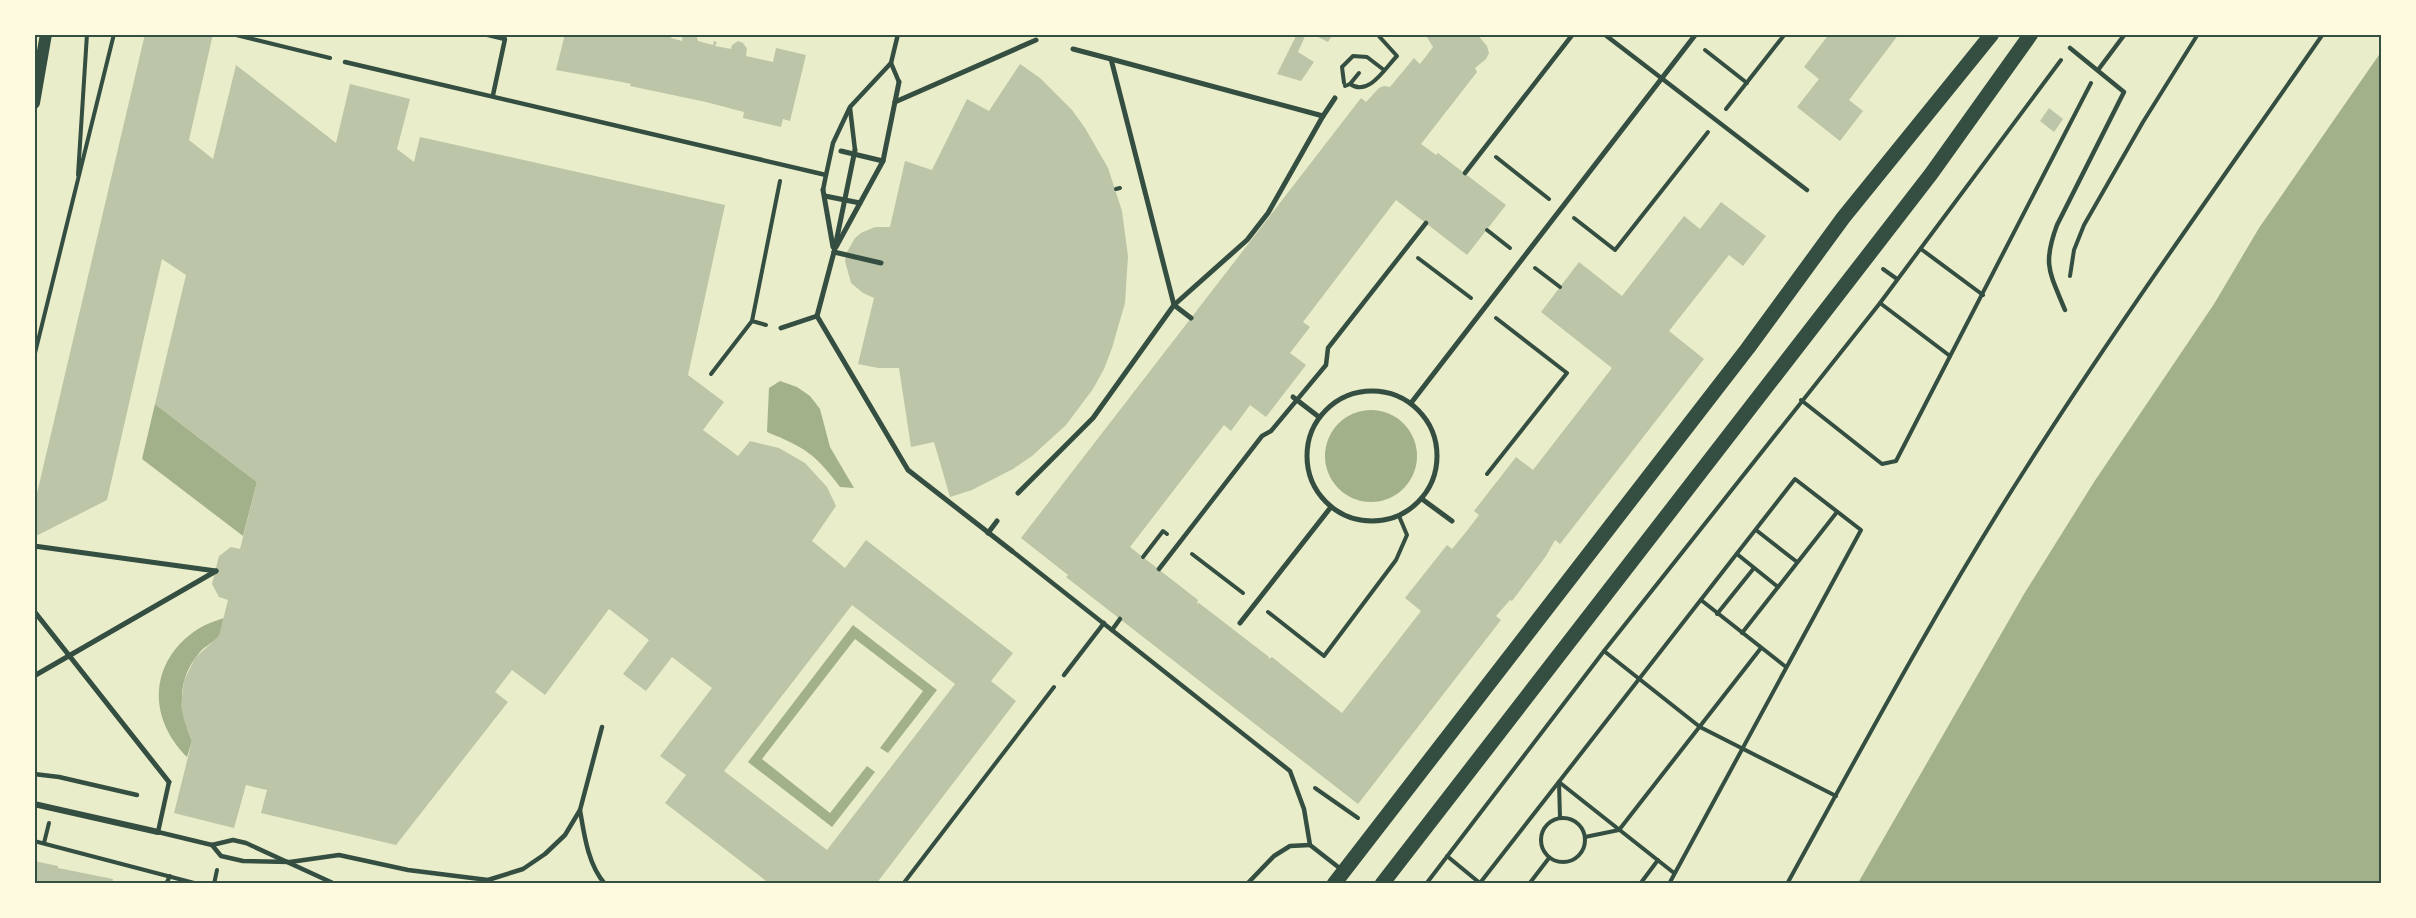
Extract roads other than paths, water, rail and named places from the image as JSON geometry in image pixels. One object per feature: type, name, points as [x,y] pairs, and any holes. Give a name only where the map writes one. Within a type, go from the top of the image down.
[{"type":"main road","points":[[34,103],[46,34]]},
{"type":"main road","points":[[1341,879],[1748,348],[1843,218],[1992,34]]},
{"type":"main road","points":[[1382,884],[1931,174],[2031,34]]},
{"type":"street","points":[[1411,403],[1696,34]]},
{"type":"street","points":[[895,102],[1036,40]]},
{"type":"street","points":[[1073,49],[1323,116]]},
{"type":"street","points":[[1111,59],[1174,305],[1191,318]]},
{"type":"street","points":[[834,252],[883,161],[899,82]]},
{"type":"street","points":[[1018,493],[1093,418],[1174,305],[1247,240],[1268,213],[1335,98]]},
{"type":"street","points":[[841,151],[855,152],[883,161]]},
{"type":"street","points":[[855,152],[834,252],[817,316],[908,470],[1012,551]]},
{"type":"street","points":[[834,252],[824,193],[860,203]]},
{"type":"street","points":[[834,252],[881,263]]},
{"type":"street","points":[[781,328],[817,316]]},
{"type":"street","points":[[1372,390],[1393,393],[1411,403],[1426,418],[1436,438],[1438,460],[1434,480],[1422,499],[1399,516],[1376,522],[1352,519],[1331,507],[1318,493],[1309,474],[1306,455],[1310,435],[1319,417],[1333,403],[1352,393],[1372,390]]},
{"type":"street","points":[[1295,398],[1319,417]]},
{"type":"street","points":[[1422,499],[1452,521]]},
{"type":"street","points":[[1240,623],[1331,507]]},
{"type":"street","points":[[988,533],[997,521]]},
{"type":"street","points":[[34,546],[216,571],[34,676]]},
{"type":"street","points":[[34,611],[170,782]]},
{"type":"street","points":[[34,804],[158,832]]},
{"type":"lane","points":[[484,34],[505,39],[493,95]]},
{"type":"lane","points":[[824,193],[832,149],[850,107],[891,63],[898,34]]},
{"type":"lane","points":[[1465,173],[1573,34]]},
{"type":"lane","points":[[1604,34],[1807,190]]},
{"type":"lane","points":[[2098,70],[2125,34]]},
{"type":"lane","points":[[2065,310],[2048,268],[2049,247],[2057,225],[2124,92],[2070,48]]},
{"type":"lane","points":[[345,62],[826,175]]},
{"type":"lane","points":[[891,63],[899,82]]},
{"type":"lane","points":[[850,107],[855,152]]},
{"type":"lane","points":[[832,149],[841,151]]},
{"type":"lane","points":[[1159,569],[1262,436],[1271,431],[1295,398],[1326,365],[1329,348],[1426,223]]},
{"type":"lane","points":[[1012,551],[1290,771],[1304,809],[1310,845],[1341,879]]},
{"type":"lane","points":[[1112,630],[1120,619]]},
{"type":"lane","points":[[1064,675],[1104,623]]},
{"type":"lane","points":[[212,845],[221,856],[243,861],[290,862],[339,855],[408,870],[488,880],[523,869],[545,854],[565,835],[580,810],[602,727]]},
{"type":"lane","points":[[34,774],[59,777],[137,795]]},
{"type":"lane","points":[[170,782],[158,832],[212,845],[233,840],[246,843],[335,884]]},
{"type":"lane","points":[[580,810],[586,844],[599,878],[604,884]]},
{"type":"lane","points":[[1247,884],[1274,856],[1290,846],[1310,845]]}]
